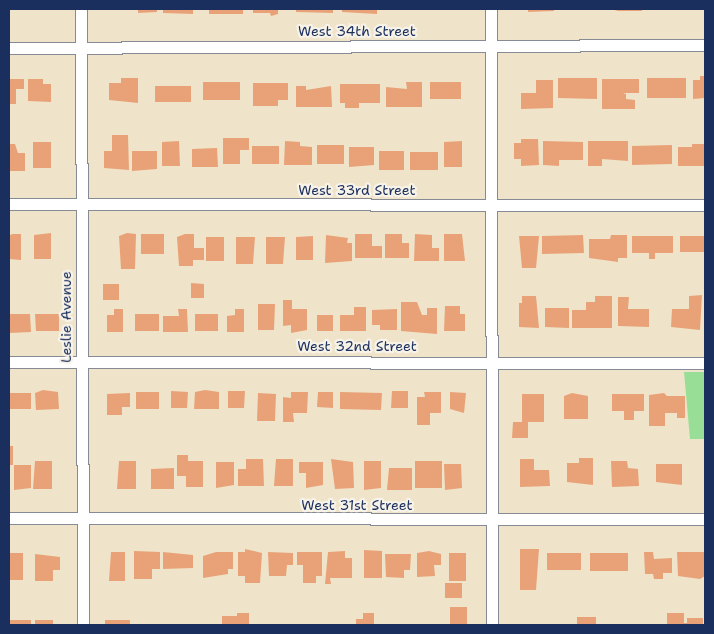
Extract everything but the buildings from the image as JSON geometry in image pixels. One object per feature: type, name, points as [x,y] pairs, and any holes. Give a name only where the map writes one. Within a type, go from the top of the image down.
[{"type":"street","name":"Leslie Avenue","points":[[81,9],[83,625]]},
{"type":"street","points":[[491,9],[492,625]]},
{"type":"street","name":"West 34th Street","points":[[9,48],[705,45]]},
{"type":"street","name":"West 33rd Street","points":[[9,204],[705,204]]},
{"type":"street","name":"West 32nd Street","points":[[9,362],[492,361],[705,363]]},
{"type":"street","name":"West 31st Street","points":[[9,518],[491,521],[705,519]]},
{"type":"green space","points":[[684,372],[705,372],[705,439],[690,439]]}]
